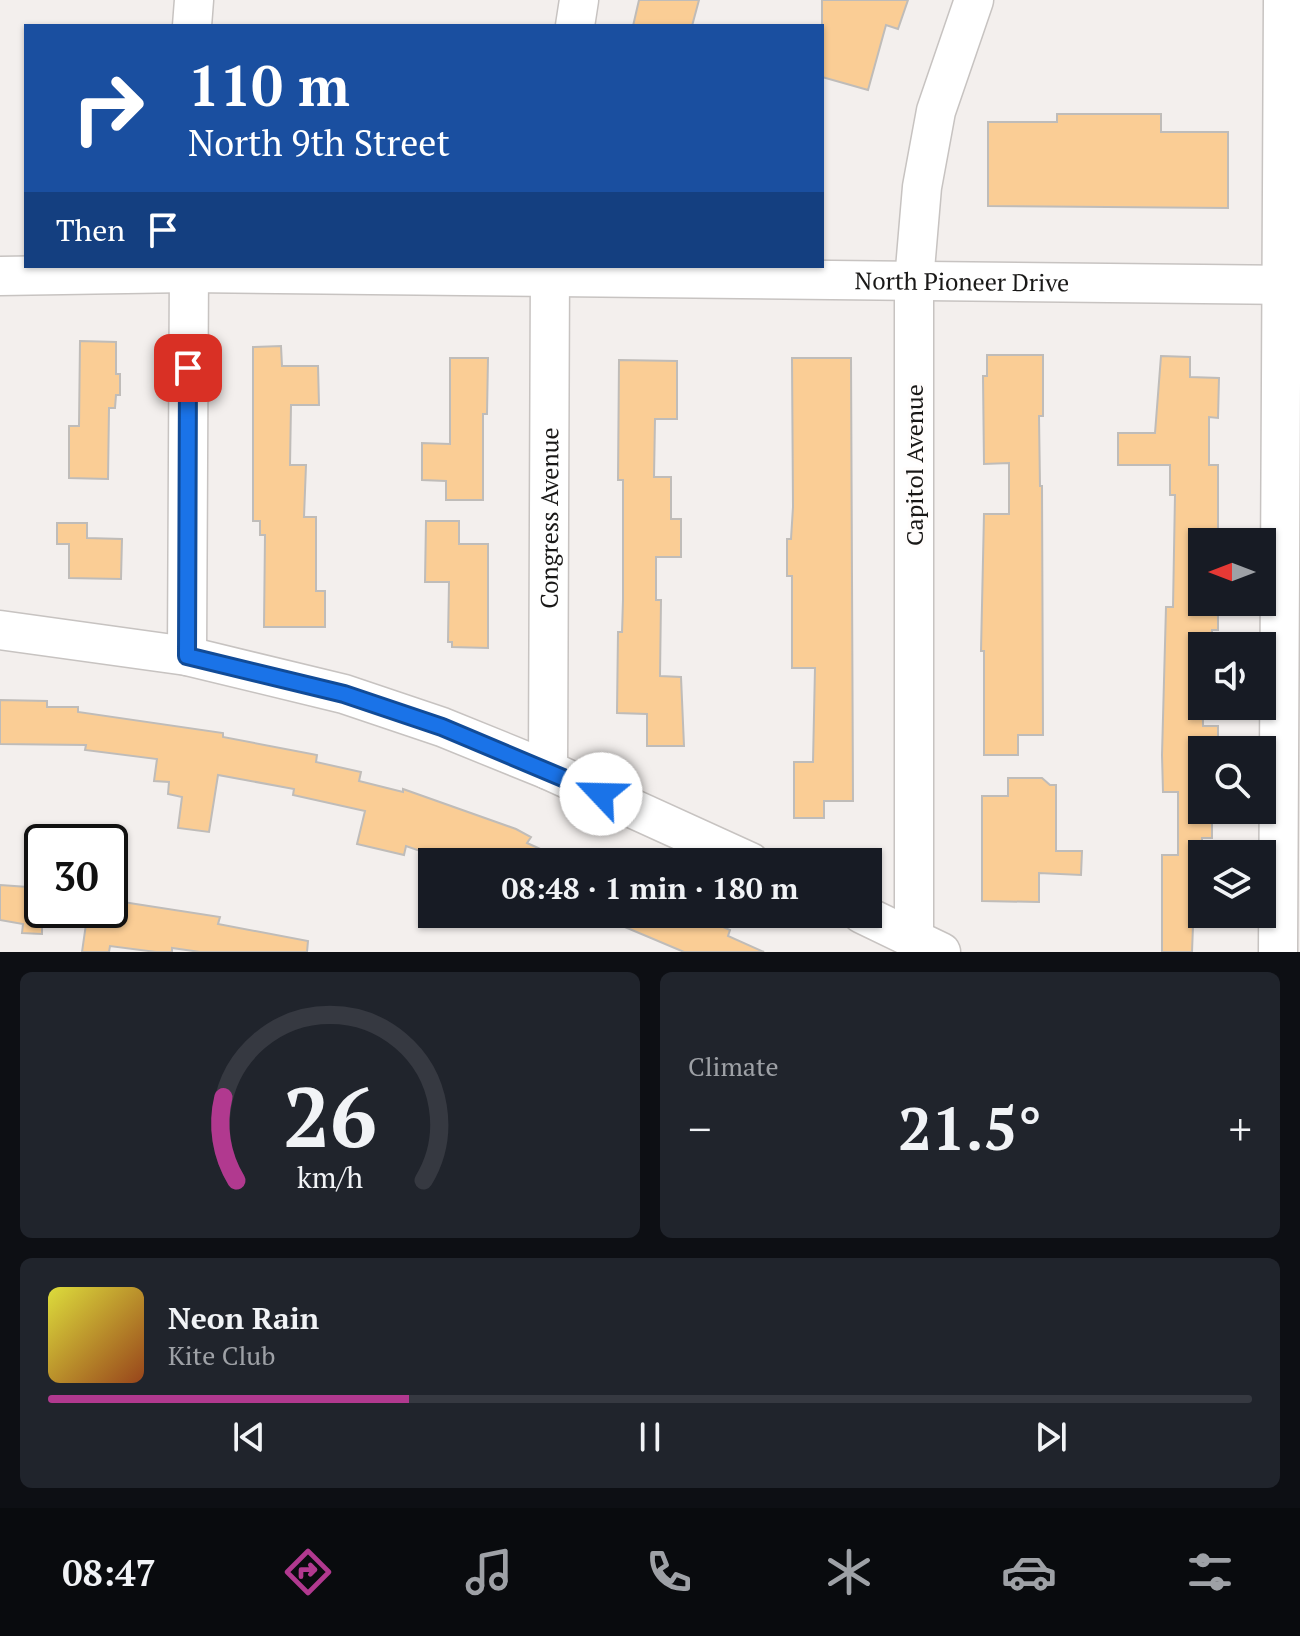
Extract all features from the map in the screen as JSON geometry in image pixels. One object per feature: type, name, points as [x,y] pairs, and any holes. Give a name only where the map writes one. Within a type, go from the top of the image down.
[{"type":"street","points":[[192,24],[194,0]]},
{"type":"street","points":[[575,24],[579,0]]},
{"type":"street","name":"Capitol Avenue","points":[[928,945],[914,281],[922,187],[936,111],[974,0]]},
{"type":"street","points":[[1278,952],[1291,285],[1283,0]]},
{"type":"street","points":[[187,656],[189,269]]},
{"type":"street","name":"North Pioneer Drive","points":[[0,276],[189,269],[550,271],[914,281],[1291,285]]},
{"type":"street","name":"Congress Avenue","points":[[548,770],[550,271]]},
{"type":"street","points":[[0,630],[187,656],[344,694],[442,727],[548,770],[719,848]]},
{"type":"street","points":[[882,923],[928,945]]},
{"type":"building","points":[[639,0],[699,0],[693,24],[633,24]]},
{"type":"building","points":[[822,0],[908,0],[898,29],[886,25],[868,90],[824,78]]},
{"type":"building","points":[[1057,114],[1161,114],[1161,132],[1228,132],[1228,208],[988,206],[988,122],[1057,122]]},
{"type":"building","points":[[80,341],[116,342],[116,374],[120,374],[120,395],[116,395],[115,408],[109,408],[108,479],[69,478],[69,426],[79,426]]},
{"type":"building","points":[[281,346],[282,366],[318,366],[319,405],[291,405],[290,465],[306,465],[304,517],[316,517],[316,591],[325,591],[325,627],[264,627],[265,535],[260,535],[260,521],[253,521],[253,347]]},
{"type":"building","points":[[987,355],[1043,355],[1043,416],[1039,416],[1043,735],[1018,735],[1018,755],[984,755],[984,651],[981,651],[984,514],[1009,514],[1009,463],[984,464],[983,376],[987,376]]},
{"type":"building","points":[[1161,356],[1190,357],[1190,377],[1219,378],[1218,418],[1209,417],[1209,465],[1218,465],[1218,528],[1188,528],[1188,616],[1218,616],[1218,630],[1188,632],[1188,720],[1203,720],[1203,726],[1218,726],[1218,736],[1188,736],[1188,824],[1212,824],[1212,838],[1188,840],[1188,928],[1193,928],[1192,952],[1162,952],[1162,855],[1178,855],[1178,792],[1163,792],[1162,755],[1166,607],[1173,607],[1175,495],[1170,495],[1170,465],[1118,465],[1118,433],[1155,433]]},
{"type":"building","points":[[450,358],[488,358],[487,414],[483,414],[483,500],[446,500],[446,481],[422,480],[422,443],[450,444]]},
{"type":"building","points":[[792,358],[851,358],[853,801],[824,801],[824,818],[794,818],[794,762],[813,762],[815,668],[792,668],[792,576],[787,576],[787,539],[791,539],[793,507]]},
{"type":"building","points":[[619,360],[677,361],[677,419],[655,419],[654,477],[671,477],[671,519],[681,519],[681,557],[656,557],[656,600],[661,600],[660,676],[681,677],[684,746],[647,746],[647,714],[617,713],[618,632],[622,632],[623,600],[623,480],[618,480]]},
{"type":"building","points":[[426,521],[459,521],[459,544],[488,544],[488,648],[452,647],[452,642],[448,642],[449,582],[425,582]]},
{"type":"building","points":[[57,523],[87,523],[87,538],[122,539],[121,579],[69,578],[69,544],[57,544]]},
{"type":"building","points":[[0,700],[47,701],[47,707],[78,707],[78,712],[223,733],[223,737],[317,755],[316,762],[361,772],[359,781],[403,792],[403,789],[516,829],[531,837],[527,843],[538,848],[418,850],[406,846],[404,855],[357,844],[365,811],[293,795],[294,789],[218,775],[209,832],[178,828],[182,797],[168,794],[169,782],[154,781],[157,759],[85,750],[86,745],[0,744]]},
{"type":"building","points":[[1008,778],[1042,778],[1050,785],[1056,785],[1056,851],[1082,851],[1081,875],[1039,873],[1039,902],[982,901],[982,796],[1008,796]]},
{"type":"building","points":[[0,885],[24,887],[24,928],[42,928],[42,934],[22,933],[23,924],[0,920]]},
{"type":"building","points":[[128,903],[220,917],[218,924],[308,941],[307,952],[200,952],[172,948],[172,952],[156,952],[110,946],[109,952],[82,952],[85,928],[128,928]]},
{"type":"building","points":[[627,928],[726,928],[730,930],[728,936],[764,952],[684,952]]},
{"type":"route","points":[[188,368],[187,656],[344,694],[442,727],[601,794]]}]
